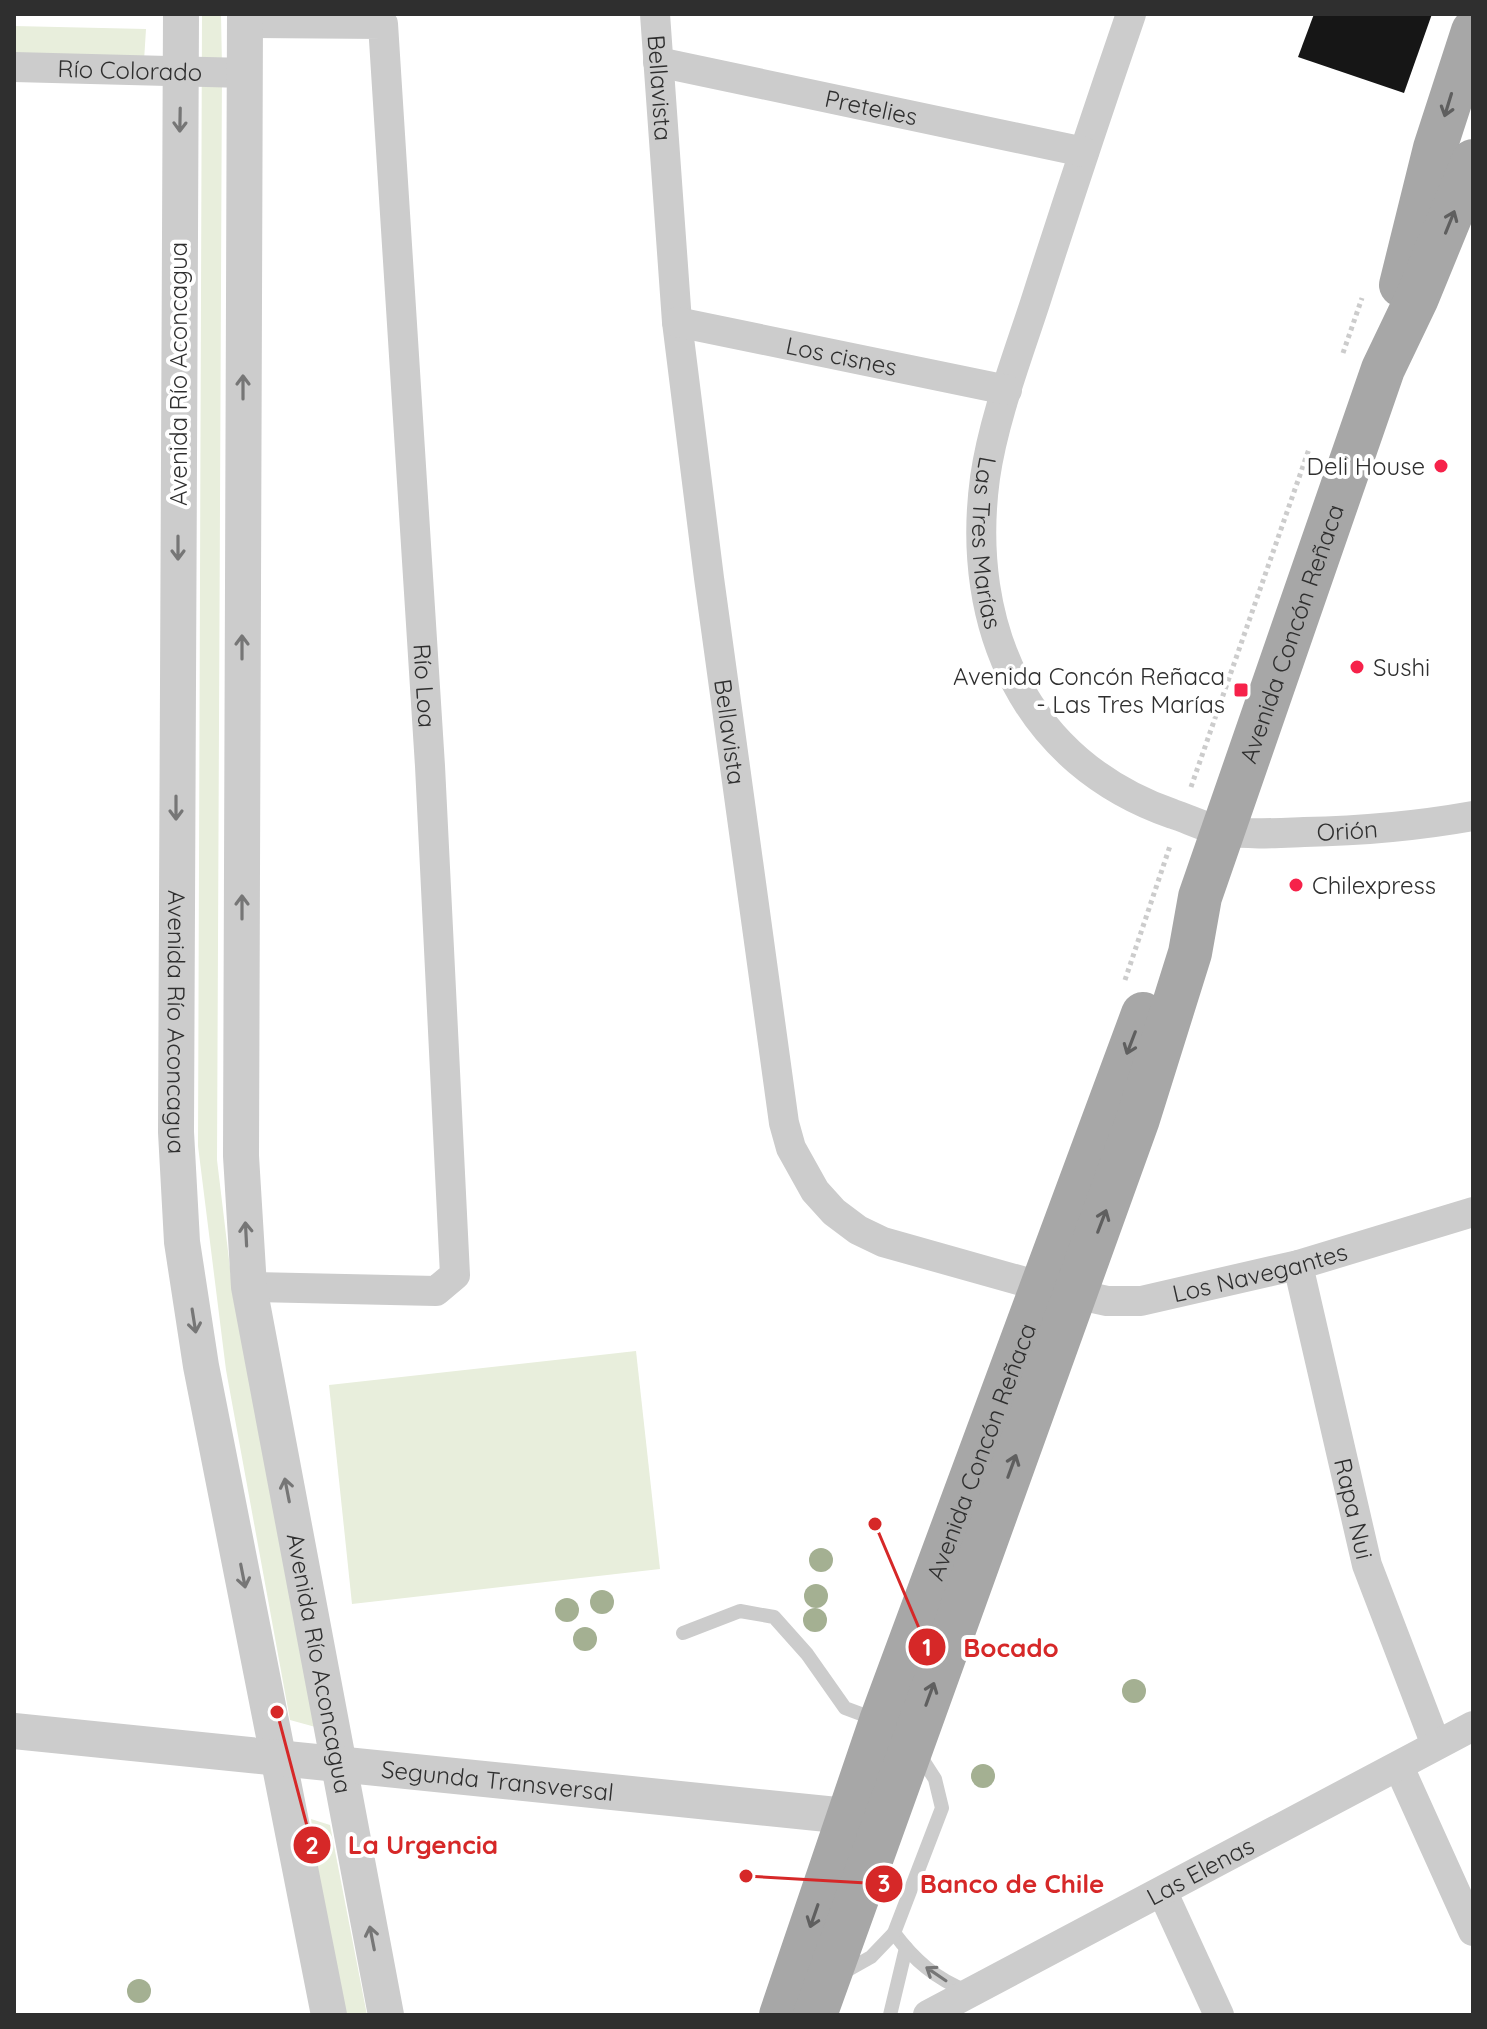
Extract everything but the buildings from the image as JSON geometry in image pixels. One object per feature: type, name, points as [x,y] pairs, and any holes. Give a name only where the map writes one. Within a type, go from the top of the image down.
[{"type":"main road","name":"Avenida Concón Reñaca","points":[[1383,369],[1416,219],[1447,106],[1473,31]]},
{"type":"main road","name":"Avenida Concón Reñaca","points":[[781,2015],[866,1818],[1059,1290],[1108,1207],[1190,953],[1200,897],[1383,369],[1430,269],[1473,161]]},
{"type":"main road","name":"Avenida Concón Reñaca","points":[[821,1997],[866,1818]]},
{"type":"street","name":"Avenida Río Aconcagua","points":[[181,14],[176,1147],[182,1242],[201,1366],[329,2015]]},
{"type":"street","name":"Bellavista","points":[[655,14],[677,322],[784,1123],[791,1148],[815,1191],[834,1212],[858,1230],[883,1242],[1059,1290]]},
{"type":"street","name":"Las Tres Marías","points":[[1131,14],[1007,390],[985,478],[981,551],[984,586],[990,620],[1016,686],[1060,744],[1089,770],[1120,790],[1154,807],[1223,831]]},
{"type":"street","name":"Avenida Río Aconcagua","points":[[246,18],[241,1156],[249,1287],[386,2015]]},
{"type":"street","name":"Río Loa","points":[[246,18],[383,24],[430,766],[455,1275],[436,1291],[249,1287]]},
{"type":"street","name":"Pretelies","points":[[658,62],[1084,152]]},
{"type":"street","name":"Río Colorado","points":[[14,67],[245,73]]},
{"type":"street","name":"Los cisnes","points":[[677,322],[1007,390]]},
{"type":"street","name":"Orión","points":[[1223,831],[1346,831],[1473,816]]},
{"type":"street","name":"Los Navegantes","points":[[1059,1290],[1107,1301],[1141,1301],[1298,1265],[1473,1212]]},
{"type":"street","name":"Rapa Nui","points":[[1298,1265],[1367,1565],[1436,1745]]},
{"type":"street","name":"Las Elenas","points":[[928,2015],[1473,1726]]},
{"type":"street","name":"Segunda Transversal","points":[[14,1731],[866,1818]]},
{"type":"street","points":[[1399,1767],[1473,1931]]},
{"type":"street","points":[[1163,1893],[1219,2015]]},
{"type":"lane","points":[[683,1633],[740,1611],[774,1617],[807,1654],[845,1708],[896,1733],[925,1761],[935,1779],[942,1808],[894,1933],[871,1957],[850,1970],[821,1997]]},
{"type":"lane","points":[[894,1933],[935,1975],[971,1993]]},
{"type":"lane","points":[[890,2015],[906,1948]]},
{"type":"green space","points":[[202,14],[221,14],[222,67],[217,1160],[234,1301],[319,1728],[290,1720],[226,1370],[198,1146]]},
{"type":"green space","points":[[14,26],[146,29],[144,61],[14,58]]},
{"type":"green space","points":[[636,1351],[660,1569],[352,1604],[329,1385]]},
{"type":"green space","points":[[311,1819],[330,1825],[367,2015],[340,2015],[326,1940]]},
{"type":"place","name":"Deli House","points":[[1441,466]]},
{"type":"place","name":"Sushi","points":[[1357,667]]},
{"type":"place","name":"Avenida Concón Reñaca - Las Tres Marías","points":[[1241,690]]},
{"type":"place","name":"Chilexpress","points":[[1296,885]]},
{"type":"place","name":"Bocado","points":[[875,1524]]},
{"type":"place","name":"La Urgencia","points":[[277,1712]]},
{"type":"place","name":"Banco de Chile","points":[[746,1876]]}]
